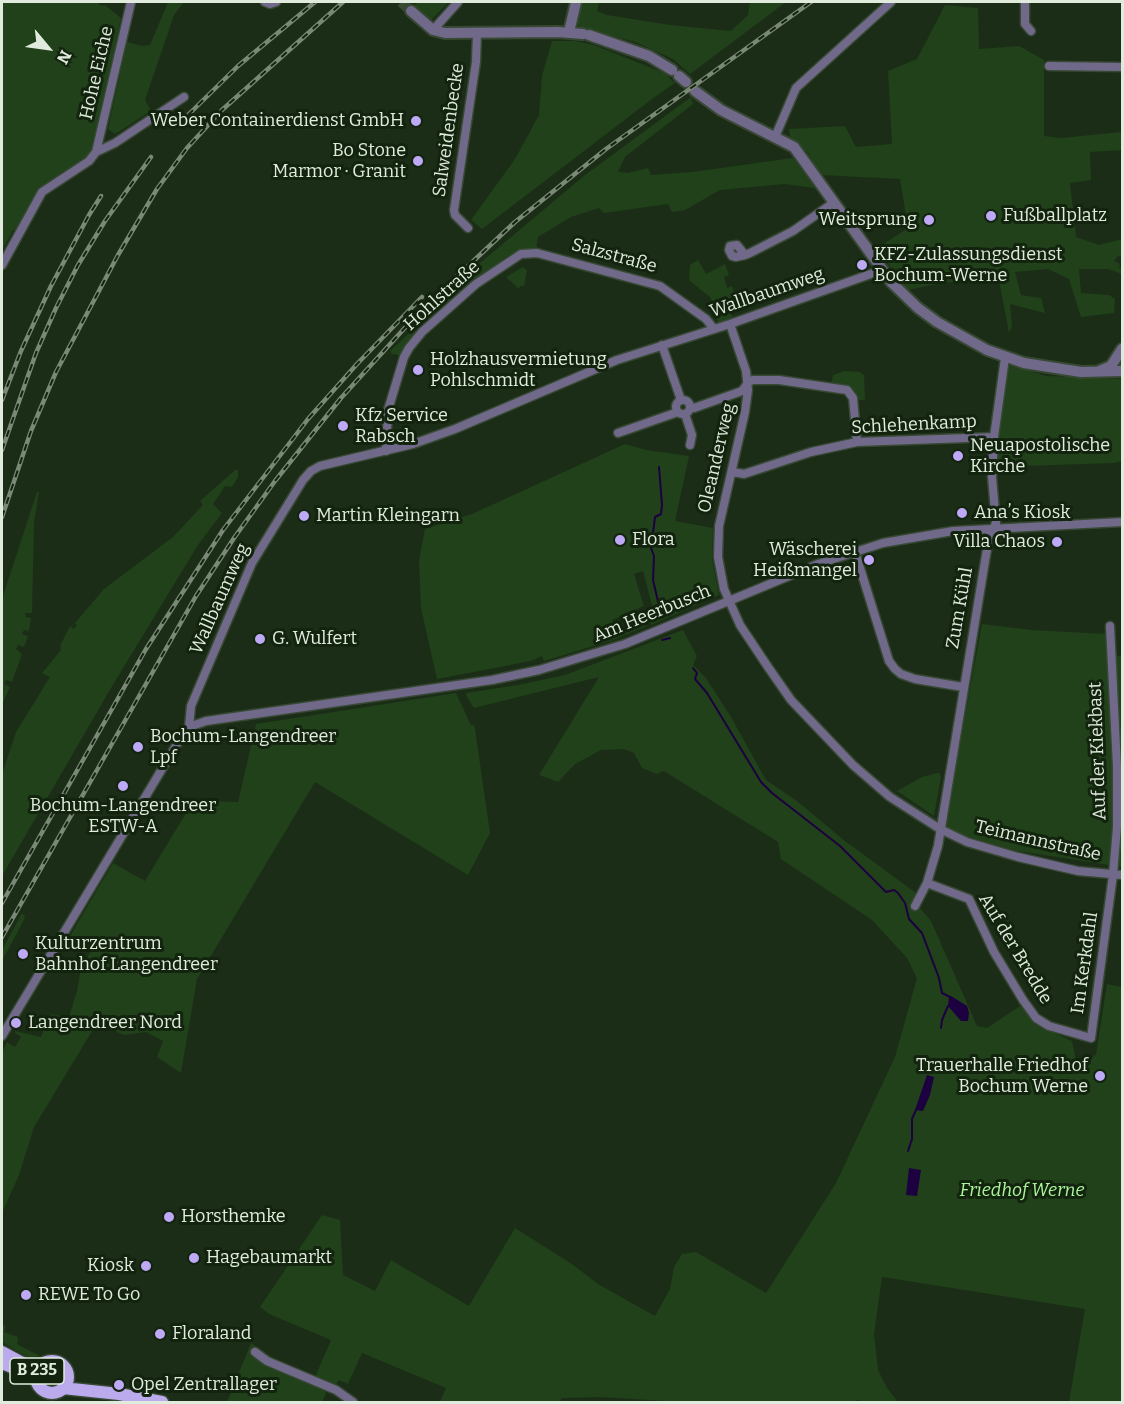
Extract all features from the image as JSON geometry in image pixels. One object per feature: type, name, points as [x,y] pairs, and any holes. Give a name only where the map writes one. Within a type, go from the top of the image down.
[{"type":"main road","name":"B 235","points":[[2,1352],[38,1372]]},
{"type":"main road","name":"B 235","points":[[65,1382],[65,1368],[55,1361],[45,1362],[38,1372],[38,1385],[45,1391],[53,1392],[65,1382],[79,1382],[120,1394],[162,1402]]},
{"type":"main road","name":"B 235","points":[[2,1363],[38,1372]]},
{"type":"street","name":"Hohe Eiche","points":[[2,265],[42,192],[89,161],[96,152],[130,2]]},
{"type":"street","points":[[266,2],[270,4],[276,2]]},
{"type":"street","points":[[433,30],[458,2]]},
{"type":"street","points":[[569,32],[576,2]]},
{"type":"street","points":[[776,137],[796,88],[891,2]]},
{"type":"street","points":[[1025,2],[1026,24],[1031,31]]},
{"type":"street","points":[[411,11],[433,30],[445,33],[569,32],[586,35],[649,56],[679,76]]},
{"type":"street","name":"Salweidenbecke","points":[[468,228],[455,215],[454,210],[476,62],[477,33]]},
{"type":"street","points":[[1049,66],[1122,67]]},
{"type":"street","points":[[695,90],[721,111],[794,147],[882,270],[903,294],[937,322],[1005,358],[1041,367],[1095,373],[1121,372]]},
{"type":"street","name":"Hohe Eiche","points":[[96,152],[115,143],[184,97]]},
{"type":"street","points":[[745,255],[780,238],[833,203]]},
{"type":"street","name":"Salzstraße","points":[[527,252],[660,285],[706,319],[714,329]]},
{"type":"street","name":"Hohlstraße","points":[[386,451],[388,410],[404,357],[409,348],[422,332],[476,284],[514,257],[527,252]]},
{"type":"street","name":"Wallbaumweg","points":[[2,1036],[183,734],[189,728],[191,706],[252,563],[303,480],[311,471],[320,466],[386,451],[455,429],[596,369],[882,270]]},
{"type":"street","name":"Oleanderweg","points":[[729,601],[720,572],[719,526],[748,400],[748,382],[730,324]]},
{"type":"street","points":[[662,345],[681,400],[687,401],[684,411],[692,435],[690,445]]},
{"type":"street","points":[[1095,373],[1111,366],[1122,349]]},
{"type":"street","name":"Zum Kühl","points":[[915,906],[927,883],[938,846],[989,537],[996,523],[992,477],[994,437],[1005,358]]},
{"type":"street","points":[[618,434],[742,391],[748,382],[753,380],[779,380],[847,390],[853,398],[857,442]]},
{"type":"street","name":"Schlehenkamp","points":[[732,472],[744,474],[811,452],[857,442],[994,437]]},
{"type":"street","name":"Am Heerbusch","points":[[189,728],[207,721],[492,680],[539,670],[625,644],[818,564],[883,543],[928,534],[1122,522]]},
{"type":"street","points":[[855,552],[889,661],[895,669],[915,679],[963,687]]},
{"type":"street","name":"Teimannstraße","points":[[729,601],[740,624],[791,700],[821,734],[890,797],[940,829],[967,842],[1078,871],[1118,875]]},
{"type":"street","name":"Auf der Kiekbast","points":[[1110,626],[1118,806],[1118,875]]},
{"type":"street","name":"Im Kerkdahl","points":[[1073,1034],[1091,1038],[1118,875]]},
{"type":"street","name":"Auf der Bredde","points":[[927,883],[969,899],[994,952],[1026,1006],[1036,1018],[1048,1026],[1073,1034]]},
{"type":"street","points":[[255,1352],[267,1361],[336,1390],[353,1402]]},
{"type":"green space","points":[[2,2],[96,2],[102,6],[105,5],[121,18],[94,148],[86,158],[39,190],[2,251]]},
{"type":"green space","points":[[168,2],[184,2],[174,15],[145,100],[151,111],[115,134],[108,129],[127,42],[142,46],[150,45]]},
{"type":"green space","points":[[417,2],[449,2],[431,20],[415,5]]},
{"type":"green space","points":[[582,2],[599,2],[597,11],[607,15],[670,25],[731,31],[748,15],[750,2],[786,2],[690,74],[673,59],[635,42],[579,27],[577,22]]},
{"type":"green space","points":[[945,5],[978,8],[979,49],[1019,46],[1044,60],[1044,136],[1061,138],[1121,132],[1122,150],[1090,152],[1091,180],[1070,183],[1076,237],[1099,245],[1122,239],[1122,257],[1118,256],[1114,261],[1120,264],[1122,274],[1108,269],[1079,269],[1081,293],[1109,295],[1115,299],[1114,313],[1081,317],[1069,279],[1048,269],[1015,272],[1021,295],[1041,298],[1045,313],[1010,304],[1012,326],[1009,333],[998,275],[904,291],[897,280],[900,279],[876,249],[908,228],[900,179],[820,175],[808,153],[790,137],[789,129],[845,126],[856,147],[892,144],[888,71],[917,59]]},
{"type":"green space","points":[[552,41],[575,41],[594,45],[664,73],[675,83],[482,229],[471,220],[515,159],[539,115],[542,76]]},
{"type":"green space","points":[[691,97],[693,104],[625,157],[618,172],[628,173],[648,168],[651,175],[692,172],[793,158],[815,188],[784,184],[720,190],[685,210],[672,212],[668,204],[604,213],[599,208],[571,217],[538,237],[536,249],[523,250],[506,257],[480,278],[399,355],[392,354],[390,351],[472,274],[474,268],[585,175]]},
{"type":"green space","points":[[698,260],[706,274],[725,264],[729,275],[724,277],[727,288],[732,286],[735,296],[727,299],[733,319],[718,323],[711,298],[689,280],[690,265]]},
{"type":"green space","points":[[523,267],[527,270],[524,286],[520,286],[519,289],[506,277]]},
{"type":"green space","points":[[1008,365],[1047,376],[1122,379],[1122,461],[996,467]]},
{"type":"green space","points":[[845,371],[860,372],[864,375],[865,400],[857,400],[854,391],[849,388],[831,385],[833,375]]},
{"type":"green space","points":[[625,444],[646,450],[689,456],[675,521],[713,528],[712,559],[719,595],[651,625],[650,620],[655,617],[643,571],[634,574],[644,606],[612,620],[617,634],[647,622],[647,626],[610,641],[544,661],[542,656],[531,661],[437,679],[421,608],[419,561],[425,529],[472,514]]},
{"type":"green space","points":[[235,470],[238,470],[238,477],[232,487],[225,486],[213,504],[222,513],[198,545],[111,688],[2,876],[2,774],[16,732],[50,677],[42,673],[61,650],[60,646],[70,626],[74,629],[77,625],[75,623],[104,589],[173,537],[203,505],[200,501]]},
{"type":"green space","points":[[37,492],[39,492],[34,523],[32,613],[25,613],[26,617],[31,618],[29,631],[24,630],[22,634],[28,636],[24,647],[18,645],[16,649],[22,654],[12,682],[6,680],[4,684],[10,687],[2,705],[2,599]]},
{"type":"green space","points":[[982,624],[1031,630],[1106,634],[1106,656],[1122,656],[1122,867],[1018,851],[950,832],[945,824]]},
{"type":"green space","name":"Friedhof Werne","points":[[683,630],[697,656],[693,665],[706,678],[731,717],[766,780],[797,801],[845,841],[916,893],[919,907],[931,921],[977,1026],[987,1028],[1020,1006],[1045,1029],[1072,1041],[1076,1060],[1088,1062],[1096,1054],[1107,984],[1122,987],[1122,1402],[1069,1402],[1085,1309],[882,1277],[874,1334],[878,1370],[887,1388],[898,1402],[859,1402],[859,1400],[852,1402],[683,1402],[599,1397],[562,1398],[559,1402],[440,1402],[446,1388],[362,1353],[348,1384],[339,1380],[335,1386],[330,1384],[322,1402],[227,1402],[251,1343],[312,1384],[331,1340],[269,1314],[260,1307],[322,1215],[340,1220],[343,1275],[375,1291],[391,1260],[469,1306],[515,1228],[572,1264],[598,1284],[655,1316],[670,1289],[674,1267],[682,1254],[696,1252],[766,1293],[836,1183],[895,1057],[917,978],[907,958],[872,920],[781,859],[778,842],[664,771],[657,774],[642,768],[634,753],[623,749],[601,750],[575,764],[558,782],[539,775],[599,677],[474,708],[467,697],[466,693],[565,675]]},
{"type":"green space","points":[[456,693],[475,729],[490,833],[468,875],[315,782],[197,979],[181,1073],[157,1057],[163,1041],[146,1032],[124,1035],[97,1023],[34,1127],[19,1175],[2,1213],[2,1052],[7,1042],[15,1047],[21,1037],[15,1031],[41,1037],[50,1014],[69,1017],[81,968],[92,949],[70,936],[113,863],[145,881],[186,813],[176,806],[201,809],[203,801],[238,802],[256,724]]},
{"type":"green space","points":[[937,773],[941,777],[934,816],[897,791],[922,777]]},
{"type":"green space","points":[[22,913],[25,916],[24,920],[2,961],[2,950]]},
{"type":"green space","points":[[2,1325],[6,1326],[4,1332],[18,1337],[17,1344],[40,1356],[31,1359],[2,1342]]},
{"type":"green space","points":[[51,1367],[57,1368],[56,1373],[58,1369],[62,1375],[61,1382],[56,1386],[47,1385],[43,1380],[43,1376],[51,1373]]},
{"type":"shaded area","points":[[951,996],[967,1006],[968,1021],[961,1021],[948,1006]]},
{"type":"shaded area","points":[[927,1075],[934,1077],[930,1095],[923,1111],[915,1110]]},
{"type":"shaded area","points":[[909,1168],[921,1170],[917,1196],[906,1195]]},
{"type":"waterway","points":[[659,467],[662,505],[661,514],[655,517],[651,548],[654,556],[653,580],[660,610]]},
{"type":"waterway","points":[[662,640],[670,638]]},
{"type":"waterway","points":[[693,668],[697,673],[695,679],[707,693],[761,782],[840,846],[886,892],[894,890],[898,893],[905,903],[909,919],[922,933],[939,978],[942,993],[950,997]]},
{"type":"waterway","points":[[941,1028],[948,1006]]},
{"type":"waterway","points":[[908,1151],[912,1139],[912,1119],[916,1110]]},
{"type":"tunnel","points":[[401,2],[411,11]]},
{"type":"railway","points":[[188,115],[238,66],[315,2]]},
{"type":"railway","points":[[2,517],[31,431],[56,372],[118,255],[157,189],[187,148],[222,110],[343,2]]},
{"type":"railway","points":[[2,937],[196,596],[275,481],[341,398],[422,309],[515,222],[606,149],[811,2]]},
{"type":"railway","points":[[2,450],[36,353],[56,308],[78,265],[105,221],[151,157]]},
{"type":"railway","points":[[2,400],[21,351],[51,286],[101,196]]},
{"type":"railway","points":[[2,903],[146,649],[223,530],[308,419],[422,297]]},
{"type":"place","name":"Weber Containerdienst GmbH","points":[[416,121]]},
{"type":"place","name":"Bo Stone Marmor · Granit","points":[[418,161]]},
{"type":"place","name":"Fußballplatz","points":[[991,216]]},
{"type":"place","name":"Weitsprung","points":[[929,220]]},
{"type":"place","name":"KFZ-Zulassungsdienst Bochum-Werne","points":[[862,265]]},
{"type":"place","name":"Holzhausvermietung Pohlschmidt","points":[[418,370]]},
{"type":"place","name":"Kfz Service Rabsch","points":[[343,426]]},
{"type":"place","name":"Neuapostolische Kirche","points":[[958,456]]},
{"type":"place","name":"Anaʼs Kiosk","points":[[962,513]]},
{"type":"place","name":"Martin Kleingarn","points":[[304,516]]},
{"type":"place","name":"Flora","points":[[620,540]]},
{"type":"place","name":"Villa Chaos","points":[[1057,542]]},
{"type":"place","name":"Wäscherei Heißmangel","points":[[869,560]]},
{"type":"place","name":"G. Wulfert","points":[[260,639]]},
{"type":"place","name":"Bochum-Langendreer Lpf","points":[[138,747]]},
{"type":"place","name":"Bochum-Langendreer ESTW-A","points":[[123,786]]},
{"type":"place","name":"Kulturzentrum Bahnhof Langendreer","points":[[23,954]]},
{"type":"place","name":"Langendreer Nord","points":[[16,1023]]},
{"type":"place","name":"Trauerhalle Friedhof Bochum Werne","points":[[1100,1076]]},
{"type":"place","name":"Horsthemke","points":[[169,1217]]},
{"type":"place","name":"Hagebaumarkt","points":[[194,1258]]},
{"type":"place","name":"Kiosk","points":[[146,1266]]},
{"type":"place","name":"REWE To Go","points":[[26,1295]]},
{"type":"place","name":"Floraland","points":[[160,1334]]},
{"type":"place","name":"Opel Zentrallager","points":[[119,1385]]}]
